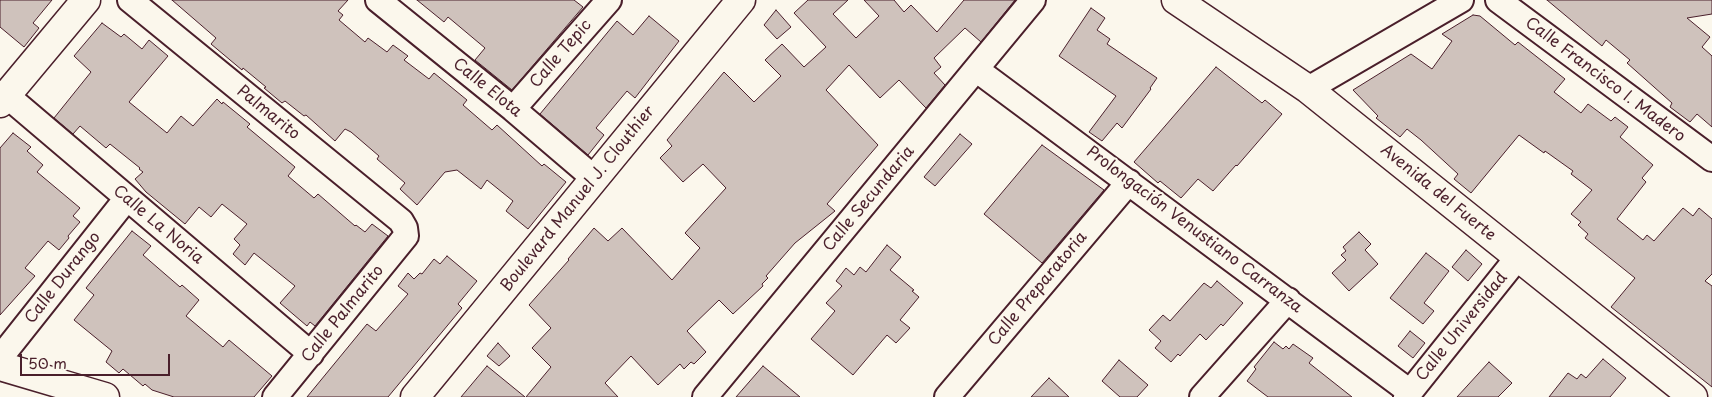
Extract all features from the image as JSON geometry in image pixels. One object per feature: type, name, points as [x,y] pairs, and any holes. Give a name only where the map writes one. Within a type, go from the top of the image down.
[{"type":"main road","points":[[3,99],[86,0]]},
{"type":"main road","name":"Boulevard Manuel J. Clouthier","points":[[415,397],[742,0]]},
{"type":"main road","name":"Avenida del Fuerte","points":[[1176,0],[1308,89],[1693,397]]},
{"type":"main road","points":[[0,366],[105,397]]},
{"type":"street","name":"Palmarito","points":[[130,0],[401,221],[405,228]]},
{"type":"street","name":"Calle Elota","points":[[378,0],[514,109],[595,179]]},
{"type":"street","name":"Calle Tepic","points":[[514,109],[609,0]]},
{"type":"street","name":"Calle Secundaria","points":[[705,397],[1033,0]]},
{"type":"street","points":[[1308,89],[1461,0]]},
{"type":"street","name":"Calle Francisco I. Madero","points":[[1498,0],[1712,159]]},
{"type":"street","name":"Prolongación Venustiano Carranza","points":[[977,70],[1288,300],[1408,394]]},
{"type":"street","name":"Calle La Noria","points":[[3,99],[127,198],[311,354]]},
{"type":"street","name":"Calle Preparatoria","points":[[947,397],[1129,182]]},
{"type":"street","name":"Calle Durango","points":[[0,358],[127,198]]},
{"type":"street","name":"Calle Palmarito","points":[[275,397],[406,236],[405,228]]},
{"type":"street","name":"Calle Universidad","points":[[1408,394],[1518,257]]},
{"type":"street","points":[[1202,397],[1288,300]]},
{"type":"building","points":[[0,0],[52,0],[33,23],[39,28],[24,47],[0,27]]},
{"type":"building","points":[[172,0],[348,0],[338,11],[343,15],[339,20],[365,42],[368,38],[387,52],[393,45],[408,56],[404,60],[429,79],[434,73],[467,100],[463,105],[492,130],[497,125],[542,166],[544,164],[566,182],[528,229],[506,211],[513,201],[487,180],[481,189],[457,170],[445,172],[417,205],[400,189],[405,183],[377,159],[379,156],[351,132],[345,129],[335,141],[306,115],[304,116],[285,101],[282,103],[264,88],[266,87],[211,44],[216,38]]},
{"type":"building","points":[[417,0],[574,0],[583,7],[512,90],[475,60],[485,48],[448,17],[444,22]]},
{"type":"building","points":[[808,0],[848,0],[833,14],[856,38],[879,16],[864,0],[894,0],[904,12],[911,5],[937,32],[964,0],[1015,0],[981,42],[965,28],[934,58],[941,67],[934,73],[945,85],[926,108],[899,80],[880,98],[849,65],[826,90],[878,145],[827,204],[835,211],[795,243],[766,276],[768,278],[762,284],[763,286],[733,314],[719,300],[687,331],[706,352],[694,364],[691,362],[684,369],[680,364],[658,385],[631,356],[605,383],[618,397],[526,397],[551,367],[532,348],[551,328],[529,305],[569,260],[594,228],[608,241],[622,228],[672,280],[700,248],[685,233],[726,188],[703,164],[683,182],[660,158],[672,146],[667,140],[724,72],[754,102],[781,76],[765,60],[782,44],[804,67],[826,47],[794,13]]},
{"type":"building","points":[[1547,0],[1712,0],[1712,14],[1687,18],[1710,37],[1702,47],[1712,56],[1712,127],[1697,114],[1690,122],[1670,107],[1672,103],[1627,63],[1630,60],[1606,40],[1602,46]]},
{"type":"building","points":[[1091,8],[1105,18],[1097,30],[1110,39],[1107,44],[1157,78],[1122,128],[1117,123],[1102,141],[1089,132],[1116,96],[1059,56]]},
{"type":"building","points":[[776,10],[791,27],[777,39],[764,25]]},
{"type":"building","points":[[1473,15],[1480,16],[1515,45],[1518,42],[1565,79],[1554,92],[1581,113],[1588,104],[1611,121],[1615,117],[1628,127],[1620,137],[1653,165],[1642,178],[1646,182],[1617,219],[1643,240],[1647,235],[1654,241],[1683,208],[1693,216],[1699,208],[1712,219],[1712,274],[1705,281],[1712,286],[1712,387],[1611,307],[1635,278],[1585,238],[1588,234],[1578,225],[1581,222],[1571,214],[1592,190],[1571,174],[1573,171],[1519,135],[1471,193],[1454,179],[1458,174],[1421,140],[1407,129],[1400,137],[1376,118],[1378,116],[1353,90],[1411,54],[1432,69],[1452,41],[1442,34]]},
{"type":"building","points":[[649,16],[679,41],[635,98],[627,91],[596,128],[604,135],[588,155],[540,114],[617,21],[633,35]]},
{"type":"building","points":[[102,23],[121,37],[124,34],[142,49],[149,40],[168,56],[129,102],[167,133],[181,116],[193,126],[217,99],[250,124],[247,127],[295,167],[288,176],[314,198],[318,194],[355,226],[365,232],[372,224],[388,236],[315,326],[310,322],[307,326],[280,303],[295,286],[254,253],[245,265],[233,254],[240,245],[234,239],[247,224],[222,204],[211,217],[199,207],[185,224],[146,192],[135,179],[143,172],[140,168],[110,144],[106,148],[80,126],[73,134],[54,118],[91,72],[74,56]]},
{"type":"building","points":[[1216,67],[1262,103],[1265,100],[1282,114],[1213,191],[1198,179],[1181,198],[1160,181],[1158,183],[1134,162]]},
{"type":"building","points":[[13,133],[31,147],[27,151],[43,165],[37,172],[80,208],[73,216],[80,222],[59,250],[48,241],[25,268],[35,276],[0,315],[0,148]]},
{"type":"building","points":[[960,134],[972,144],[935,186],[924,177]]},
{"type":"building","points":[[1042,145],[1104,190],[1042,263],[984,214]]},
{"type":"building","points":[[132,231],[151,246],[143,255],[180,287],[182,285],[199,300],[186,316],[223,347],[229,340],[272,376],[254,397],[174,397],[152,390],[145,384],[143,386],[123,369],[119,373],[106,362],[112,351],[74,320],[94,295],[86,288]]},
{"type":"building","points":[[1359,232],[1371,244],[1365,250],[1378,264],[1349,291],[1332,273],[1346,260],[1341,255],[1346,251],[1343,247]]},
{"type":"building","points":[[887,245],[901,257],[890,270],[914,290],[912,291],[919,297],[900,320],[910,328],[896,343],[887,335],[853,375],[811,339],[835,311],[826,303],[842,286],[836,281],[846,268],[854,275],[860,267],[866,272]]},
{"type":"building","points":[[1466,250],[1482,264],[1468,281],[1452,267]]},
{"type":"building","points":[[1426,253],[1449,271],[1424,303],[1434,311],[1423,324],[1390,298]]},
{"type":"building","points":[[447,256],[477,281],[458,304],[462,308],[388,397],[307,397],[367,324],[376,331],[408,294],[398,286],[408,273],[414,279],[420,273],[422,274],[434,259],[440,264]]},
{"type":"building","points":[[1217,281],[1243,303],[1223,326],[1221,324],[1206,340],[1200,334],[1180,356],[1178,354],[1171,362],[1155,348],[1161,341],[1149,330],[1163,315],[1170,321],[1204,283],[1211,288]]},
{"type":"building","points":[[1410,331],[1425,343],[1413,358],[1398,346]]},
{"type":"building","points":[[1274,342],[1283,349],[1286,346],[1289,349],[1293,344],[1313,358],[1309,363],[1352,397],[1268,397],[1247,381],[1256,369],[1254,367]]},
{"type":"building","points":[[498,343],[510,356],[499,366],[487,356]]},
{"type":"building","points":[[1603,359],[1626,378],[1610,397],[1549,397],[1568,373],[1577,379],[1581,374],[1586,378]]},
{"type":"building","points":[[1119,360],[1148,385],[1137,397],[1120,397],[1102,381]]},
{"type":"building","points":[[1489,362],[1512,383],[1498,397],[1457,397]]},
{"type":"building","points":[[487,366],[525,397],[461,397]]},
{"type":"building","points":[[763,366],[800,397],[736,397]]},
{"type":"building","points":[[1049,378],[1069,397],[1031,397]]}]
